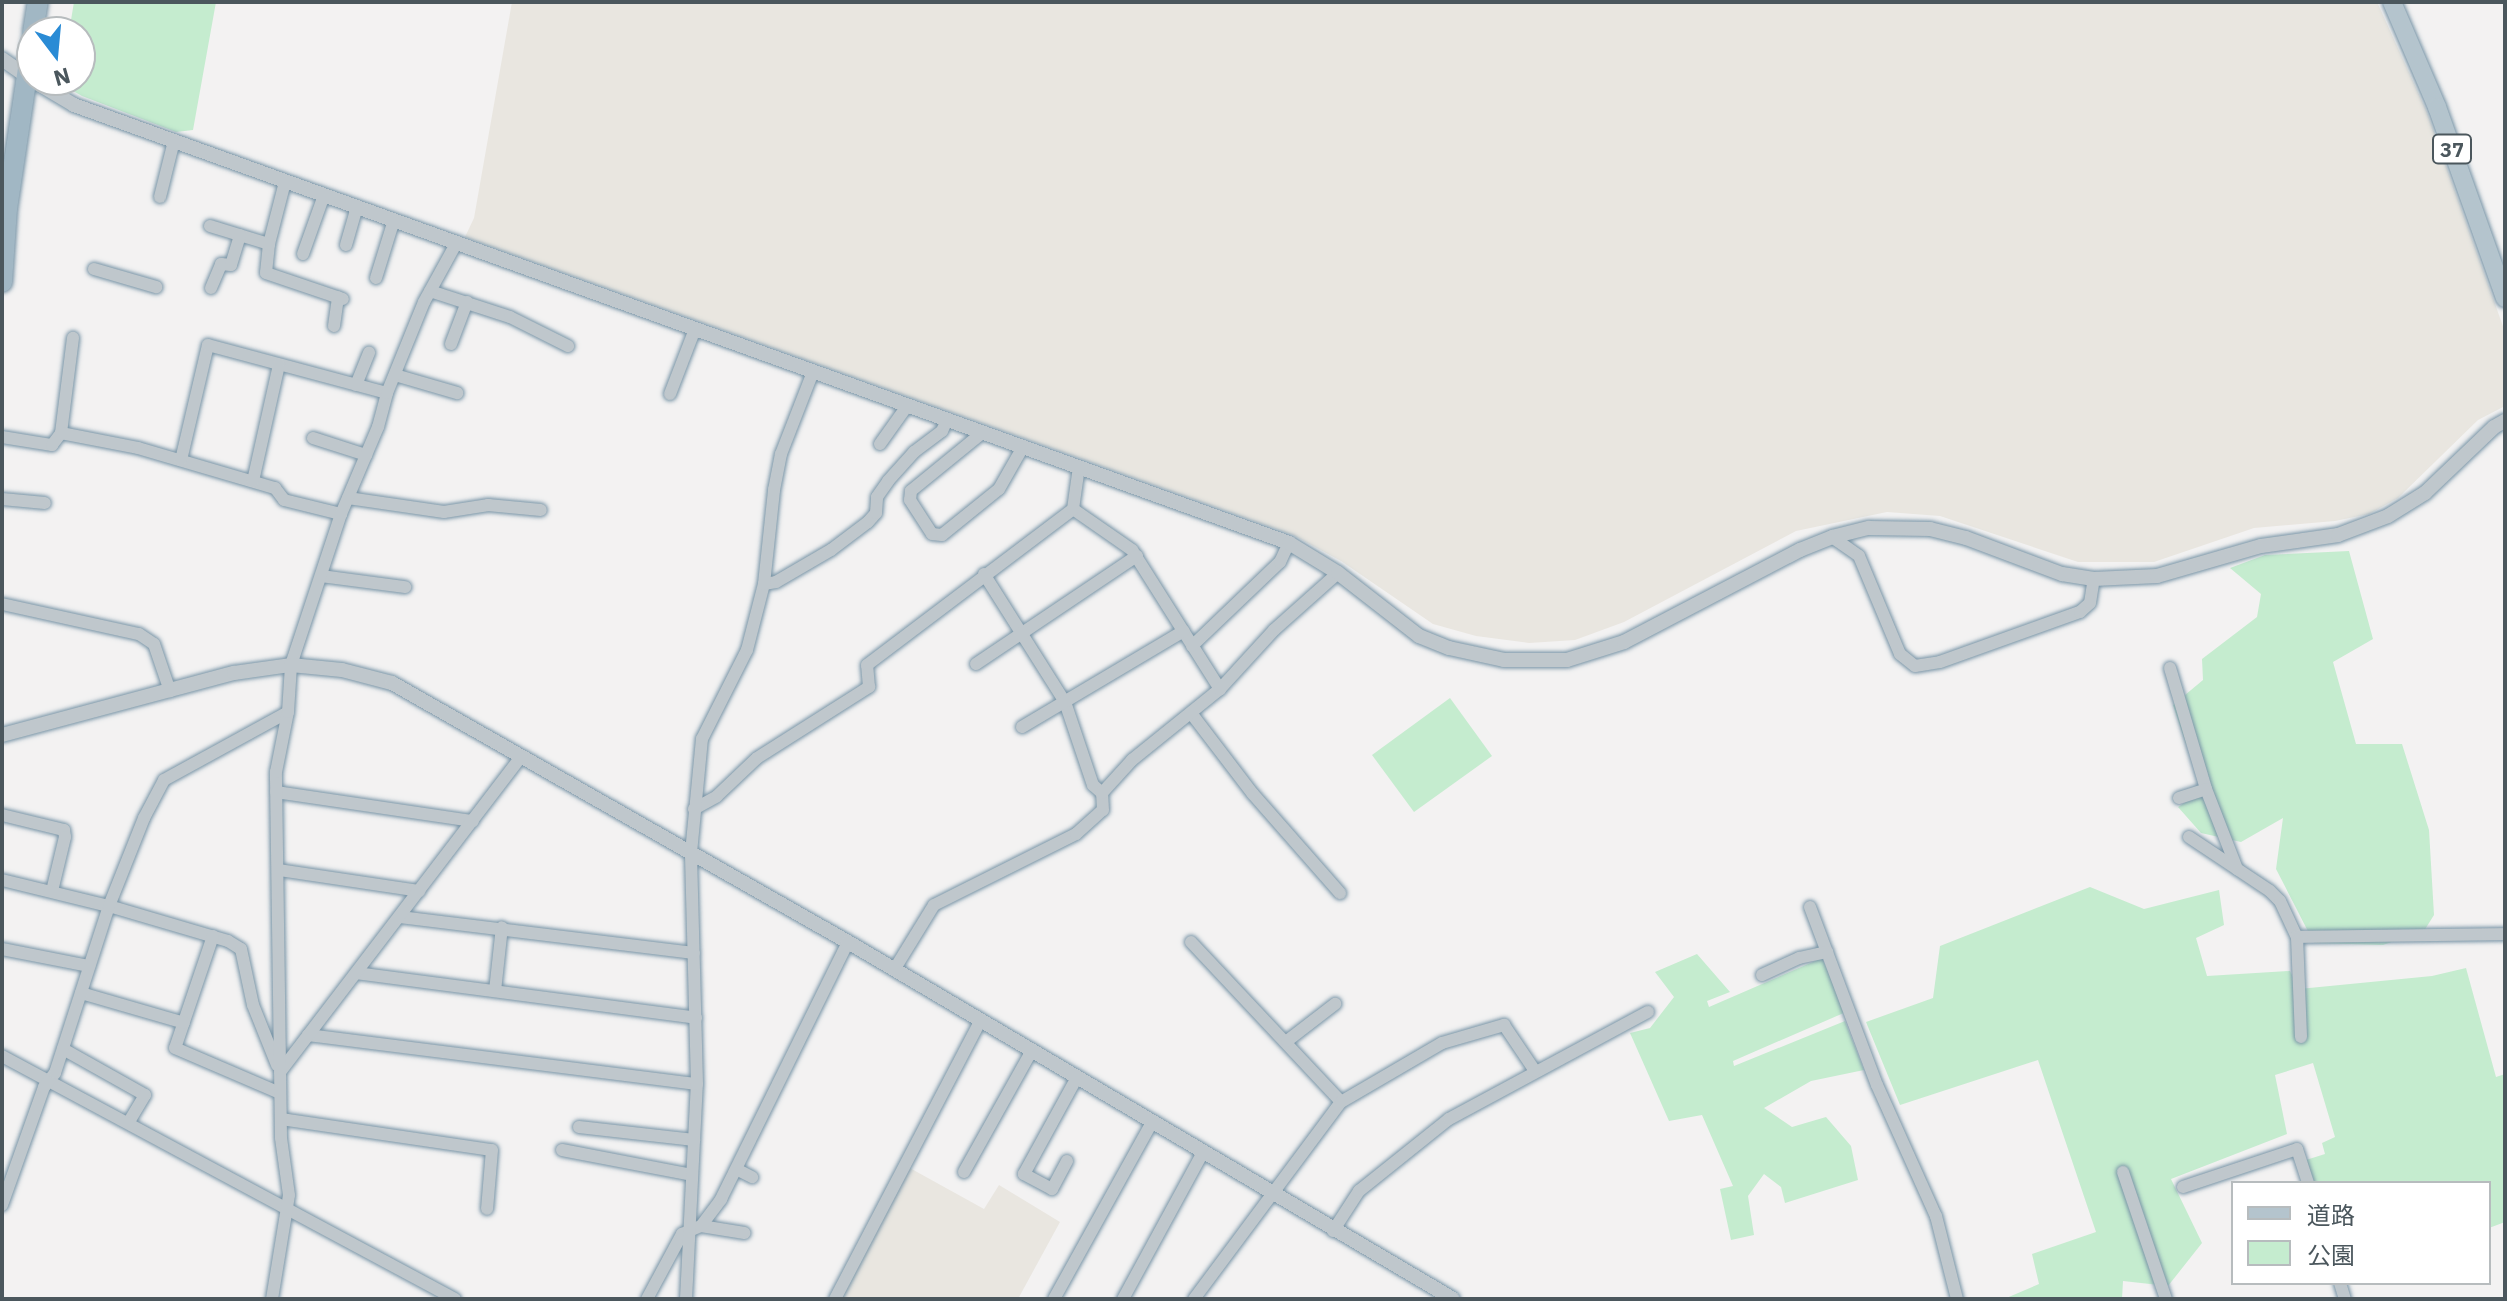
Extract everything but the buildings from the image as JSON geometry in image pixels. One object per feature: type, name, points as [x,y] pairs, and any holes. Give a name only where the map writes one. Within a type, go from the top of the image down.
[{"type":"highway","points":[[2,282],[7,209],[27,96]]},
{"type":"main road","name":"37","points":[[2392,2],[2437,107],[2505,298]]},
{"type":"street","points":[[59,96],[74,105],[285,182],[1289,543],[1338,573],[1419,636],[1449,648],[1504,660],[1567,660],[1624,642],[1800,550],[1832,537],[1869,528],[1930,529],[1966,538],[2062,574],[2094,579],[2157,576],[2248,549],[2338,535],[2365,526],[2425,493],[2494,427],[2505,421]]},
{"type":"street","points":[[160,197],[174,141]]},
{"type":"street","points":[[285,182],[269,244],[266,273],[341,298],[334,326]]},
{"type":"street","points":[[303,254],[324,195]]},
{"type":"street","points":[[346,245],[357,207]]},
{"type":"street","points":[[376,278],[394,220]]},
{"type":"street","points":[[210,226],[269,244]]},
{"type":"street","points":[[211,288],[221,264],[231,265],[240,235]]},
{"type":"street","points":[[272,1299],[289,1195],[280,1093],[276,772],[288,712],[291,665],[341,514],[366,455],[387,393],[430,291],[457,242]]},
{"type":"street","points":[[94,269],[156,287]]},
{"type":"street","points":[[430,291],[510,317],[568,346]]},
{"type":"street","points":[[451,344],[467,302]]},
{"type":"street","points":[[670,394],[695,329]]},
{"type":"street","points":[[2,437],[52,445],[61,433],[73,338]]},
{"type":"street","points":[[181,460],[208,345],[387,393]]},
{"type":"street","points":[[356,385],[369,353]]},
{"type":"street","points":[[253,481],[279,365]]},
{"type":"street","points":[[686,1299],[695,1228],[692,1175],[697,1084],[691,853],[702,739],[747,650],[764,584],[781,454],[813,372]]},
{"type":"street","points":[[395,375],[457,393]]},
{"type":"street","points":[[880,444],[907,406]]},
{"type":"street","points":[[764,584],[776,582],[831,550],[868,522],[888,481],[914,452],[942,431],[947,420]]},
{"type":"street","points":[[61,433],[181,460],[275,488],[284,500],[341,514]]},
{"type":"street","points":[[982,433],[911,491],[910,500],[932,534],[942,535],[999,489],[1023,447]]},
{"type":"street","points":[[313,438],[366,455]]},
{"type":"street","points":[[694,809],[717,796],[757,758],[869,687],[867,665],[1073,509],[1079,467]]},
{"type":"street","points":[[348,498],[444,512],[488,505],[541,510]]},
{"type":"street","points":[[2,499],[45,503]]},
{"type":"street","points":[[1073,509],[1137,556],[1220,689]]},
{"type":"street","points":[[1832,537],[1859,556],[1900,654],[1915,666],[1940,662],[2080,612],[2090,603],[2094,579]]},
{"type":"street","points":[[1192,646],[1280,562],[1289,543]]},
{"type":"street","points":[[976,664],[1137,556]]},
{"type":"street","points":[[1102,793],[1132,760],[1220,689],[1274,630],[1338,573]]},
{"type":"street","points":[[894,970],[934,905],[1076,834],[1103,810],[1102,793],[1093,785],[1065,702],[984,574]]},
{"type":"street","points":[[321,576],[405,587]]},
{"type":"street","points":[[2,604],[139,634],[154,644],[170,691]]},
{"type":"street","points":[[1022,727],[1184,631]]},
{"type":"street","points":[[2,735],[234,673],[291,665],[342,670],[392,683],[848,942],[1151,1124],[1453,1299]]},
{"type":"street","points":[[2170,668],[2206,789],[2237,869]]},
{"type":"street","points":[[2,1205],[44,1087],[63,1049],[109,906],[144,818],[164,780],[288,712]]},
{"type":"street","points":[[1191,713],[1253,794],[1340,893]]},
{"type":"street","points":[[280,1072],[521,757]]},
{"type":"street","points":[[2179,798],[2206,789]]},
{"type":"street","points":[[276,792],[473,821]]},
{"type":"street","points":[[2,815],[64,830],[52,891]]},
{"type":"street","points":[[2189,837],[2280,901],[2297,937],[2301,1037]]},
{"type":"street","points":[[279,870],[419,891]]},
{"type":"street","points":[[2,880],[213,936],[241,949],[253,1005],[280,1072]]},
{"type":"street","points":[[1810,907],[1877,1085],[1936,1216],[1957,1299]]},
{"type":"street","points":[[400,917],[502,927],[694,953]]},
{"type":"street","points":[[495,991],[502,927]]},
{"type":"street","points":[[2297,937],[2505,934]]},
{"type":"street","points":[[213,936],[175,1048],[280,1093]]},
{"type":"street","points":[[647,1299],[682,1234],[695,1228],[738,1170],[848,942]]},
{"type":"street","points":[[1191,942],[1341,1102]]},
{"type":"street","points":[[2,949],[89,966]]},
{"type":"street","points":[[1762,975],[1799,958],[1827,952]]},
{"type":"street","points":[[356,973],[696,1018]]},
{"type":"street","points":[[81,993],[184,1023]]},
{"type":"street","points":[[1287,1041],[1335,1004]]},
{"type":"street","points":[[1333,1231],[1359,1191],[1449,1119],[1648,1012]]},
{"type":"street","points":[[835,1299],[980,1022]]},
{"type":"street","points":[[1194,1299],[1341,1102],[1442,1043],[1504,1025],[1535,1071]]},
{"type":"street","points":[[308,1035],[697,1084]]},
{"type":"street","points":[[63,1049],[145,1095],[129,1122]]},
{"type":"street","points":[[964,1172],[1031,1052]]},
{"type":"street","points":[[2,1056],[455,1299]]},
{"type":"street","points":[[1067,1161],[1052,1189],[1024,1174],[1076,1079]]},
{"type":"street","points":[[281,1119],[492,1150],[487,1209]]},
{"type":"street","points":[[1054,1299],[1151,1124]]},
{"type":"street","points":[[579,1127],[694,1140]]},
{"type":"street","points":[[2183,1187],[2297,1149],[2307,1181]]},
{"type":"street","points":[[562,1150],[692,1175]]},
{"type":"street","points":[[1123,1299],[1202,1154]]},
{"type":"street","points":[[738,1170],[752,1177]]},
{"type":"street","points":[[2123,1172],[2166,1299]]},
{"type":"street","points":[[695,1228],[744,1233]]},
{"type":"shaded area","points":[[512,2],[2377,2],[2427,112],[2505,332],[2505,406],[2478,420],[2398,498],[2369,514],[2335,521],[2254,528],[2154,562],[2078,562],[1940,516],[1887,512],[1796,531],[1624,622],[1575,640],[1529,643],[1476,636],[1433,624],[1341,561],[1293,535],[465,237],[474,218]]},
{"type":"shaded area","points":[[908,1167],[984,1209],[999,1185],[1060,1222],[1018,1299],[839,1299]]},
{"type":"green space","points":[[74,2],[216,2],[193,130],[176,132],[82,96],[96,96],[96,16],[72,16]]},
{"type":"green space","points":[[2349,551],[2373,639],[2333,662],[2356,744],[2402,744],[2429,830],[2434,915],[2424,931],[2383,945],[2314,943],[2276,869],[2283,818],[2241,842],[2201,833],[2178,807],[2206,789],[2208,773],[2186,744],[2173,705],[2203,680],[2202,659],[2257,617],[2261,594],[2230,568],[2265,555]]},
{"type":"green space","points":[[1450,698],[1492,756],[1414,812],[1372,755]]},
{"type":"green space","points":[[2090,887],[2144,909],[2219,890],[2224,925],[2196,938],[2207,976],[2290,971],[2299,989],[2432,976],[2466,968],[2496,1077],[2505,1074],[2505,1222],[2491,1227],[2491,1181],[2312,1181],[2306,1160],[2325,1154],[2322,1143],[2335,1137],[2313,1063],[2275,1075],[2287,1134],[2171,1179],[2202,1243],[2168,1286],[2123,1281],[2122,1299],[2004,1299],[2039,1284],[2032,1254],[2096,1232],[2038,1060],[1900,1105],[1866,1022],[1933,998],[1940,946]]},
{"type":"green space","points":[[1697,954],[1730,992],[1707,1001],[1709,1007],[1822,958],[1846,1012],[1733,1061],[1734,1066],[1845,1021],[1864,1070],[1811,1081],[1764,1108],[1792,1127],[1826,1117],[1851,1146],[1858,1180],[1785,1203],[1781,1187],[1764,1174],[1748,1196],[1754,1235],[1731,1240],[1720,1189],[1733,1186],[1702,1115],[1669,1121],[1630,1033],[1650,1028],[1674,997],[1655,972]]}]
